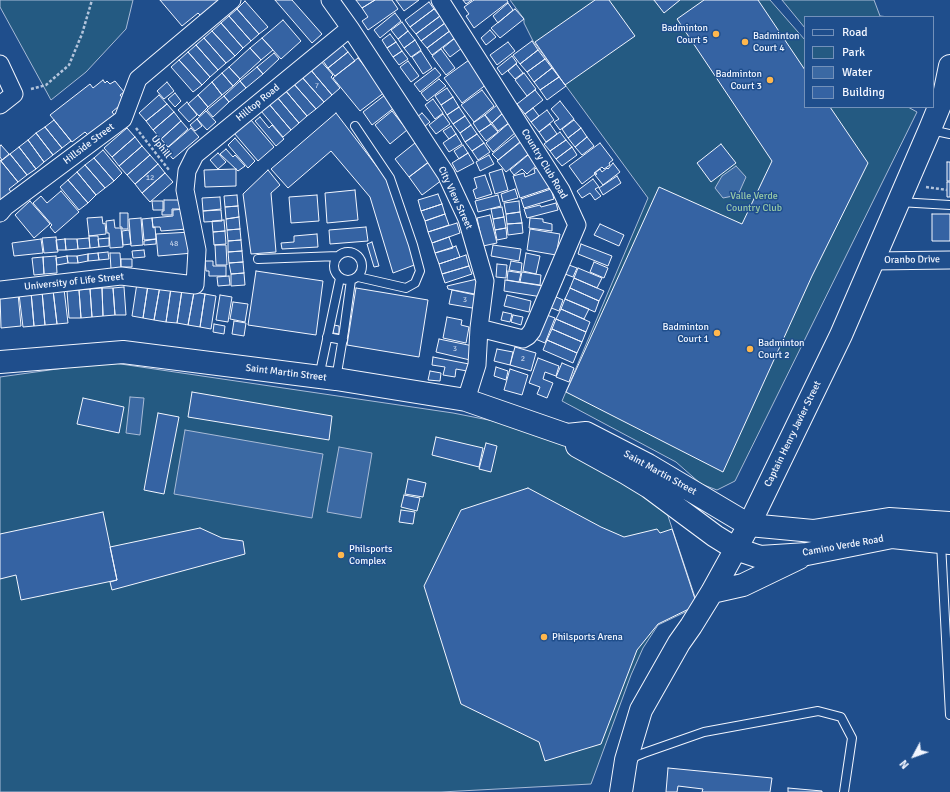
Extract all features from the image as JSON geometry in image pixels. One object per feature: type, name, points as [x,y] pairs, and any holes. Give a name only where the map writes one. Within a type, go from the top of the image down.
[{"type":"street","name":"Hillside Street","points":[[0,213],[5,207],[123,119],[138,79],[232,0]]},
{"type":"street","name":"City View Street","points":[[330,0],[446,174],[467,219],[485,281],[479,328],[477,365],[466,400]]},
{"type":"street","name":"Country Club Road","points":[[440,0],[561,190],[577,226],[532,330],[528,336],[523,339],[479,328]]},
{"type":"street","name":"Hilltop Road","points":[[185,190],[187,171],[195,155],[350,28]]},
{"type":"street","points":[[0,64],[14,94],[0,105]]},
{"type":"street","name":"Captain Henry Javier Street","points":[[621,792],[626,760],[641,710],[679,643],[712,592],[749,525],[841,336],[899,202],[940,132],[944,95],[950,66]]},
{"type":"street","name":"University of Life Street","points":[[0,290],[122,276],[195,284],[197,250],[185,190]]},
{"type":"street","name":"Oranbo Drive","points":[[873,261],[950,260]]},
{"type":"street","name":"Saint Martin Street","points":[[0,362],[122,352],[328,378],[466,400],[567,434],[586,434],[648,465],[749,525]]},
{"type":"street","name":"Saint Martin Street","points":[[567,434],[578,447],[643,483],[708,532],[736,549]]},
{"type":"street","name":"Camino Verde Road","points":[[749,525],[813,531],[889,518],[950,523]]},
{"type":"street","name":"Camino Verde Road","points":[[736,549],[760,557],[807,554],[892,537],[945,543]]},
{"type":"street","points":[[712,592],[743,585],[807,554]]},
{"type":"lane","points":[[328,378],[343,340],[354,279],[362,271],[363,263],[359,256],[352,252],[344,252],[338,256],[334,263],[334,271],[340,278],[345,280],[354,279],[406,288],[416,283],[420,271],[413,245],[390,178],[355,126]]},
{"type":"lane","points":[[899,202],[950,205]]},
{"type":"lane","points":[[258,259],[338,256]]},
{"type":"lane","points":[[328,378],[328,337],[340,278]]},
{"type":"lane","points":[[328,337],[343,340]]},
{"type":"lane","points":[[945,543],[950,715]]},
{"type":"lane","points":[[626,760],[704,732],[818,711],[841,717],[852,738],[844,792]]},
{"type":"path","points":[[14,94],[46,85],[69,65],[82,34],[92,0]]},
{"type":"path","name":"Uphill","points":[[125,114],[185,190]]},
{"type":"green space","points":[[0,0],[133,0],[126,29],[86,72],[51,100],[0,7]]},
{"type":"green space","name":"Valle Verde Country Club","points":[[510,0],[770,0],[804,39],[804,108],[910,108],[917,112],[735,481],[717,490],[701,484],[676,462],[562,401],[648,198],[533,41],[524,23],[524,19]]},
{"type":"green space","points":[[782,0],[874,0],[880,16],[804,16],[804,27]]},
{"type":"green space","name":"Philsports Complex","points":[[107,362],[453,413],[529,428],[578,451],[664,504],[698,606],[658,625],[643,648],[631,675],[591,784],[441,792],[0,792],[0,377]]},
{"type":"water","points":[[736,166],[746,177],[738,195],[723,198],[715,188],[722,176]]},
{"type":"water","points":[[130,397],[144,398],[140,435],[126,433]]},
{"type":"water","points":[[185,430],[323,454],[312,518],[174,494]]},
{"type":"water","points":[[339,447],[372,453],[361,518],[327,512]]},
{"type":"building","points":[[160,0],[222,0],[202,17],[198,13],[182,26]]},
{"type":"building","points":[[275,0],[292,0],[322,34],[312,43]]},
{"type":"building","points":[[356,0],[375,0],[362,8]]},
{"type":"building","points":[[375,0],[392,0],[398,9],[368,30],[362,21],[368,17],[362,8]]},
{"type":"building","points":[[396,0],[419,0],[404,11]]},
{"type":"building","points":[[463,0],[472,0],[466,4]]},
{"type":"building","points":[[474,0],[507,0],[508,2],[474,28],[466,16],[469,14],[464,7]]},
{"type":"building","points":[[595,0],[609,0],[635,36],[565,85],[535,42]]},
{"type":"building","points":[[654,0],[680,0],[664,13]]},
{"type":"building","points":[[704,0],[758,0],[804,69],[804,108],[831,108],[868,163],[812,276],[723,472],[566,392],[659,187],[742,224],[772,161],[677,19]]},
{"type":"building","points":[[245,1],[268,27],[259,34],[237,9]]},
{"type":"building","points":[[429,2],[434,9],[410,27],[405,20]]},
{"type":"building","points":[[508,3],[513,10],[498,23],[493,16]]},
{"type":"building","points":[[237,9],[259,34],[251,41],[229,16]]},
{"type":"building","points":[[434,9],[440,16],[416,34],[410,27]]},
{"type":"building","points":[[515,9],[524,19],[500,38],[491,28]]},
{"type":"building","points":[[395,13],[401,21],[380,38],[374,30]]},
{"type":"building","points":[[229,16],[251,41],[243,48],[221,23]]},
{"type":"building","points":[[440,16],[445,23],[421,41],[416,34]]},
{"type":"building","points":[[283,20],[301,41],[281,59],[262,38]]},
{"type":"building","points":[[402,22],[408,31],[398,39],[391,30]]},
{"type":"building","points":[[221,23],[243,48],[235,56],[212,31]]},
{"type":"building","points":[[445,23],[451,30],[427,48],[421,41]]},
{"type":"building","points":[[451,30],[456,37],[432,55],[427,48]]},
{"type":"building","points":[[490,30],[496,37],[486,45],[481,38]]},
{"type":"building","points":[[212,31],[235,56],[226,63],[204,38]]},
{"type":"building","points":[[408,31],[415,40],[404,48],[398,39]]},
{"type":"building","points":[[390,34],[396,42],[387,48],[382,40]]},
{"type":"building","points":[[204,38],[226,63],[218,70],[196,45]]},
{"type":"building","points":[[262,38],[273,50],[261,60],[250,48]]},
{"type":"building","points":[[455,38],[462,48],[450,57],[443,48]]},
{"type":"building","points":[[415,40],[421,50],[411,57],[404,48]]},
{"type":"building","points":[[532,41],[538,50],[520,64],[513,55]]},
{"type":"building","points":[[340,42],[348,52],[328,68],[321,58]]},
{"type":"building","points":[[396,42],[402,51],[393,57],[387,48]]},
{"type":"building","points":[[508,42],[515,51],[497,65],[490,55]]},
{"type":"building","points":[[196,45],[218,70],[210,77],[188,52]]},
{"type":"building","points":[[250,48],[261,60],[240,79],[229,67]]},
{"type":"building","points":[[441,49],[455,68],[446,75],[432,56]]},
{"type":"building","points":[[538,50],[545,59],[527,72],[520,64]]},
{"type":"building","points":[[402,51],[408,59],[399,65],[393,57]]},
{"type":"building","points":[[421,51],[432,68],[423,74],[412,57]]},
{"type":"building","points":[[188,52],[210,77],[202,85],[179,60]]},
{"type":"building","points":[[348,52],[355,61],[335,76],[328,68]]},
{"type":"building","points":[[274,53],[279,59],[263,74],[257,67]]},
{"type":"building","points":[[512,56],[517,63],[502,75],[497,68]]},
{"type":"building","points":[[358,58],[385,92],[360,111],[333,78]]},
{"type":"building","points":[[545,59],[552,68],[534,82],[527,72]]},
{"type":"building","points":[[179,60],[202,85],[193,92],[171,67]]},
{"type":"building","points":[[320,60],[333,75],[331,77],[340,88],[332,95],[310,69]]},
{"type":"building","points":[[469,60],[487,84],[462,103],[444,78]]},
{"type":"building","points":[[408,61],[419,76],[411,82],[400,67]]},
{"type":"building","points":[[516,64],[523,73],[515,79],[508,71]]},
{"type":"building","points":[[229,67],[240,79],[233,86],[222,73]]},
{"type":"building","points":[[257,67],[263,74],[246,88],[240,81]]},
{"type":"building","points":[[435,68],[441,75],[420,92],[414,84]]},
{"type":"building","points":[[552,68],[559,77],[540,90],[534,82]]},
{"type":"building","points":[[310,69],[332,95],[324,102],[301,76]]},
{"type":"building","points":[[222,73],[233,86],[222,95],[212,82]]},
{"type":"building","points":[[524,73],[536,89],[527,96],[515,80]]},
{"type":"building","points":[[301,76],[324,102],[316,109],[293,83]]},
{"type":"building","points":[[559,77],[566,86],[547,100],[540,90]]},
{"type":"building","points":[[439,79],[446,86],[427,101],[421,93]]},
{"type":"building","points":[[103,80],[105,83],[107,81],[110,84],[115,81],[124,92],[120,95],[125,101],[112,112],[116,117],[89,136],[85,132],[72,142],[50,115],[90,84],[93,88]]},
{"type":"building","points":[[240,81],[246,88],[229,102],[224,96]]},
{"type":"building","points":[[167,82],[174,91],[164,99],[157,91]]},
{"type":"building","points":[[212,82],[222,95],[208,107],[198,95]]},
{"type":"building","points":[[293,83],[316,109],[307,116],[285,90]]},
{"type":"building","points":[[447,88],[453,97],[441,105],[435,96]]},
{"type":"building","points":[[285,90],[307,116],[299,123],[277,97]]},
{"type":"building","points":[[482,90],[494,106],[474,122],[461,105]]},
{"type":"building","points":[[535,90],[543,100],[525,114],[517,104]]},
{"type":"building","points":[[175,93],[181,101],[175,107],[168,99]]},
{"type":"building","points":[[159,95],[167,104],[146,121],[139,113]]},
{"type":"building","points":[[198,95],[208,107],[199,116],[188,104]]},
{"type":"building","points":[[385,95],[395,107],[372,125],[363,112]]},
{"type":"building","points":[[224,96],[229,102],[213,117],[207,110]]},
{"type":"building","points":[[277,97],[299,123],[291,130],[269,104]]},
{"type":"building","points":[[453,97],[459,107],[447,115],[441,105]]},
{"type":"building","points":[[433,99],[443,113],[435,119],[425,105]]},
{"type":"building","points":[[560,101],[574,119],[560,130],[554,122],[559,119],[551,109]]},
{"type":"building","points":[[187,102],[197,115],[189,122],[178,110]]},
{"type":"building","points":[[167,104],[174,112],[153,130],[146,121]]},
{"type":"building","points":[[269,104],[291,130],[283,137],[261,111]]},
{"type":"building","points":[[497,105],[503,113],[492,123],[485,115]]},
{"type":"building","points":[[459,107],[465,116],[453,124],[447,115]]},
{"type":"building","points":[[533,108],[539,116],[531,122],[525,114]]},
{"type":"building","points":[[547,110],[554,120],[539,132],[531,122]]},
{"type":"building","points":[[206,111],[216,122],[207,130],[197,119]]},
{"type":"building","points":[[392,111],[407,130],[390,144],[375,125]]},
{"type":"building","points":[[174,112],[181,121],[161,139],[153,130]]},
{"type":"building","points":[[336,113],[388,181],[417,264],[393,273],[370,197],[331,151],[288,188],[271,169]]},
{"type":"building","points":[[422,113],[430,122],[424,127],[416,118]]},
{"type":"building","points":[[503,113],[510,122],[498,131],[492,123]]},
{"type":"building","points":[[443,114],[450,124],[436,134],[429,125]]},
{"type":"building","points":[[485,115],[491,124],[479,132],[473,123]]},
{"type":"building","points":[[465,116],[471,125],[460,133],[453,124]]},
{"type":"building","points":[[260,117],[269,128],[272,125],[284,139],[276,146],[255,121]]},
{"type":"building","points":[[197,119],[202,126],[195,131],[190,125]]},
{"type":"building","points":[[54,120],[71,141],[62,148],[45,127]]},
{"type":"building","points":[[251,120],[274,147],[258,161],[234,133]]},
{"type":"building","points":[[574,120],[581,128],[568,138],[562,129]]},
{"type":"building","points":[[181,121],[188,129],[168,147],[161,139]]},
{"type":"building","points":[[509,123],[516,132],[493,152],[486,143]]},
{"type":"building","points":[[491,124],[498,132],[486,141],[479,132]]},
{"type":"building","points":[[550,124],[557,134],[546,142],[539,132]]},
{"type":"building","points":[[471,125],[477,134],[465,142],[460,133]]},
{"type":"building","points":[[451,126],[456,134],[449,139],[443,131]]},
{"type":"building","points":[[45,127],[62,148],[53,155],[36,133]]},
{"type":"building","points":[[127,128],[135,137],[112,157],[104,148]]},
{"type":"building","points":[[191,128],[199,137],[173,159],[165,150]]},
{"type":"building","points":[[581,128],[587,137],[575,147],[568,138]]},
{"type":"building","points":[[560,132],[566,140],[550,151],[544,144]]},
{"type":"building","points":[[36,133],[53,155],[44,162],[28,140]]},
{"type":"building","points":[[456,134],[462,144],[449,152],[443,143]]},
{"type":"building","points":[[477,134],[484,143],[472,151],[465,142]]},
{"type":"building","points":[[516,135],[521,141],[498,160],[492,154]]},
{"type":"building","points":[[135,137],[142,146],[119,166],[112,157]]},
{"type":"building","points":[[587,137],[594,146],[582,155],[575,147]]},
{"type":"building","points":[[235,138],[255,161],[248,168],[228,145]]},
{"type":"building","points":[[28,140],[44,162],[36,169],[19,147]]},
{"type":"building","points":[[566,140],[572,147],[556,159],[550,151]]},
{"type":"building","points":[[522,141],[531,152],[506,172],[497,161]]},
{"type":"building","points":[[415,143],[429,162],[409,177],[395,159]]},
{"type":"building","points":[[484,143],[490,152],[478,160],[472,151]]},
{"type":"building","points":[[600,143],[613,160],[609,163],[610,165],[604,169],[602,167],[582,184],[569,166]]},
{"type":"building","points":[[721,144],[736,163],[711,182],[697,163]]},
{"type":"building","points":[[1,145],[9,154],[2,160],[0,157]]},
{"type":"building","points":[[463,145],[468,153],[459,159],[454,151]]},
{"type":"building","points":[[142,146],[150,155],[127,175],[119,166]]},
{"type":"building","points":[[19,147],[36,169],[27,175],[10,154]]},
{"type":"building","points":[[572,147],[577,155],[562,166],[556,159]]},
{"type":"building","points":[[226,149],[233,157],[235,155],[245,166],[238,171],[220,154]]},
{"type":"building","points":[[103,150],[122,173],[114,181],[94,158]]},
{"type":"building","points":[[218,153],[226,162],[218,169],[210,160]]},
{"type":"building","points":[[468,153],[474,163],[457,172],[452,163]]},
{"type":"building","points":[[10,154],[27,175],[18,182],[1,161]]},
{"type":"building","points":[[150,155],[158,164],[135,184],[127,175]]},
{"type":"building","points":[[489,155],[494,164],[480,171],[476,162]]},
{"type":"building","points":[[528,155],[537,165],[527,174],[522,169],[514,175],[510,170]]},
{"type":"building","points":[[94,158],[114,181],[105,188],[85,165]]},
{"type":"building","points":[[0,160],[18,182],[9,189],[11,192],[0,201]]},
{"type":"building","points":[[431,160],[442,180],[422,195],[409,177]]},
{"type":"building","points":[[947,162],[950,162],[950,181],[947,181]]},
{"type":"building","points":[[613,163],[620,172],[603,185],[595,173],[600,169],[602,172],[607,168],[608,169]]},
{"type":"building","points":[[158,164],[165,173],[142,193],[135,184]]},
{"type":"building","points":[[85,165],[105,188],[96,195],[77,172]]},
{"type":"building","points":[[543,166],[550,188],[520,198],[513,176],[524,173],[525,177],[535,173],[534,169]]},
{"type":"building","points":[[236,169],[236,186],[205,187],[204,170]]},
{"type":"building","points":[[502,169],[508,190],[495,194],[489,173]]},
{"type":"building","points":[[268,170],[280,185],[271,193],[276,252],[251,254],[243,194]]},
{"type":"building","points":[[77,172],[96,195],[88,203],[68,180]]},
{"type":"building","points":[[165,173],[173,182],[150,202],[142,193]]},
{"type":"building","points":[[485,175],[492,194],[476,199],[473,190],[477,188],[474,178]]},
{"type":"building","points":[[617,176],[621,183],[603,195],[599,188]]},
{"type":"building","points":[[593,179],[599,187],[595,189],[601,196],[595,200],[590,193],[582,198],[577,191]]},
{"type":"building","points":[[68,180],[88,203],[79,210],[60,187]]},
{"type":"building","points":[[947,182],[950,182],[950,197],[947,197]]},
{"type":"building","points":[[515,189],[518,198],[503,202],[501,194]]},
{"type":"building","points":[[551,189],[554,199],[524,208],[521,199]]},
{"type":"building","points":[[355,190],[358,220],[327,223],[325,193]]},
{"type":"building","points":[[61,191],[79,212],[55,233],[50,227],[52,225],[33,203],[41,196],[47,203]]},
{"type":"building","points":[[438,194],[442,204],[421,211],[418,200]]},
{"type":"building","points":[[237,195],[238,206],[225,207],[224,196]]},
{"type":"building","points":[[317,195],[319,221],[291,223],[289,197]]},
{"type":"building","points":[[498,195],[501,206],[478,212],[475,201]]},
{"type":"building","points":[[220,197],[221,209],[203,211],[202,198]]},
{"type":"building","points":[[164,200],[180,200],[181,209],[172,209],[172,215],[162,215],[162,211],[164,211]]},
{"type":"building","points":[[30,201],[50,224],[34,238],[15,215]]},
{"type":"building","points":[[152,201],[163,201],[163,210],[153,210]]},
{"type":"building","points":[[519,201],[520,212],[506,214],[504,203]]},
{"type":"building","points":[[556,203],[558,210],[527,218],[524,209]]},
{"type":"building","points":[[442,204],[445,214],[425,221],[421,211]]},
{"type":"building","points":[[238,206],[239,217],[226,219],[225,207]]},
{"type":"building","points":[[502,207],[504,217],[493,219],[491,209]]},
{"type":"building","points":[[186,209],[187,229],[161,231],[160,227],[153,227],[152,218],[173,216],[173,210]]},
{"type":"building","points":[[221,210],[222,221],[204,222],[203,211]]},
{"type":"building","points":[[520,212],[522,223],[507,224],[506,214]]},
{"type":"building","points":[[120,213],[128,213],[128,229],[122,229],[122,227],[120,227]]},
{"type":"building","points":[[445,214],[449,225],[428,232],[425,221]]},
{"type":"building","points":[[932,214],[950,214],[950,241],[932,241]]},
{"type":"building","points":[[490,215],[497,243],[483,246],[477,218]]},
{"type":"building","points":[[102,217],[103,224],[105,223],[106,234],[89,236],[87,218]]},
{"type":"building","points":[[239,217],[240,229],[227,230],[226,219]]},
{"type":"building","points":[[504,217],[506,228],[495,230],[493,219]]},
{"type":"building","points":[[141,218],[143,245],[131,246],[129,219]]},
{"type":"building","points":[[152,218],[153,228],[155,227],[156,239],[144,240],[142,219]]},
{"type":"building","points":[[530,218],[543,219],[543,222],[552,224],[552,231],[529,228]]},
{"type":"building","points":[[114,220],[115,228],[121,228],[123,247],[110,248],[109,233],[107,233],[106,221]]},
{"type":"building","points":[[224,220],[225,231],[213,232],[212,221]]},
{"type":"building","points":[[457,223],[460,233],[432,243],[428,232]]},
{"type":"building","points":[[522,223],[523,233],[508,235],[507,224]]},
{"type":"building","points":[[600,224],[624,235],[619,246],[594,235]]},
{"type":"building","points":[[366,227],[368,241],[330,244],[329,230]]},
{"type":"building","points":[[506,228],[507,238],[497,240],[495,230]]},
{"type":"building","points":[[240,229],[241,240],[228,241],[227,230]]},
{"type":"building","points":[[530,229],[560,234],[556,255],[527,250]]},
{"type":"building","points":[[129,230],[131,244],[123,245],[122,231]]},
{"type":"building","points":[[225,231],[226,244],[214,245],[213,232]]},
{"type":"building","points":[[191,232],[193,253],[158,256],[156,234]]},
{"type":"building","points":[[317,234],[318,247],[282,249],[281,243],[294,242],[294,236]]},
{"type":"building","points":[[89,236],[98,236],[99,247],[90,248]]},
{"type":"building","points":[[56,237],[58,252],[44,253],[42,238]]},
{"type":"building","points":[[449,237],[453,248],[435,253],[432,243]]},
{"type":"building","points":[[89,238],[90,248],[78,249],[77,239]]},
{"type":"building","points":[[109,238],[109,246],[99,247],[98,239]]},
{"type":"building","points":[[41,239],[43,253],[14,256],[12,243]]},
{"type":"building","points":[[65,239],[66,250],[57,250],[56,240]]},
{"type":"building","points":[[65,239],[77,239],[78,249],[66,250]]},
{"type":"building","points":[[156,239],[156,244],[144,245],[144,241]]},
{"type":"building","points":[[241,240],[242,251],[228,252],[228,241]]},
{"type":"building","points":[[372,242],[379,266],[374,267],[367,244]]},
{"type":"building","points":[[581,244],[612,256],[608,266],[578,254]]},
{"type":"building","points":[[215,245],[226,245],[227,265],[216,265]]},
{"type":"building","points":[[493,245],[521,249],[519,261],[491,256]]},
{"type":"building","points":[[456,246],[460,257],[439,264],[435,253]]},
{"type":"building","points":[[144,250],[145,257],[133,258],[132,251]]},
{"type":"building","points":[[242,251],[243,262],[229,263],[228,252]]},
{"type":"building","points":[[108,252],[109,259],[99,260],[98,253]]},
{"type":"building","points":[[98,253],[99,260],[88,261],[88,254]]},
{"type":"building","points":[[110,253],[120,253],[121,269],[111,269]]},
{"type":"building","points":[[526,253],[540,256],[536,274],[523,271]]},
{"type":"building","points":[[88,254],[88,261],[78,263],[77,256]]},
{"type":"building","points":[[466,255],[469,266],[442,274],[439,264]]},
{"type":"building","points":[[56,256],[57,273],[44,274],[43,257]]},
{"type":"building","points":[[67,256],[68,263],[57,265],[56,258]]},
{"type":"building","points":[[67,256],[77,256],[78,263],[68,263]]},
{"type":"building","points":[[43,257],[44,274],[34,275],[32,258]]},
{"type":"building","points":[[121,259],[132,259],[132,267],[121,267]]},
{"type":"building","points":[[205,261],[213,261],[213,266],[226,266],[226,276],[209,276],[209,271],[206,271]]},
{"type":"building","points":[[511,261],[522,263],[521,272],[509,270]]},
{"type":"building","points":[[243,262],[244,273],[231,274],[229,263]]},
{"type":"building","points":[[594,262],[608,268],[604,278],[590,272]]},
{"type":"building","points":[[497,264],[507,265],[506,278],[496,277]]},
{"type":"building","points":[[569,265],[577,268],[573,277],[565,274]]},
{"type":"building","points":[[469,266],[472,274],[445,283],[442,274]]},
{"type":"building","points":[[578,268],[602,278],[597,288],[574,278]]},
{"type":"building","points":[[256,271],[323,281],[316,335],[248,325]]},
{"type":"building","points":[[508,271],[521,273],[519,282],[507,280]]},
{"type":"building","points":[[522,272],[541,275],[540,285],[520,282]]},
{"type":"building","points":[[244,273],[245,285],[231,286],[231,274]]},
{"type":"building","points":[[229,276],[230,285],[218,286],[217,277]]},
{"type":"building","points":[[574,278],[604,291],[599,301],[570,288]]},
{"type":"building","points":[[477,279],[480,295],[448,289],[447,286]]},
{"type":"building","points":[[505,280],[543,286],[542,297],[504,291]]},
{"type":"building","points":[[137,283],[148,285],[143,318],[132,316]]},
{"type":"building","points":[[148,285],[160,286],[154,320],[143,318]]},
{"type":"building","points":[[160,286],[171,288],[166,322],[154,320]]},
{"type":"building","points":[[124,287],[126,315],[115,315],[113,288]]},
{"type":"building","points":[[102,288],[103,316],[92,317],[90,289]]},
{"type":"building","points":[[102,288],[113,288],[115,315],[103,316]]},
{"type":"building","points":[[171,288],[182,290],[177,323],[166,322]]},
{"type":"building","points":[[356,288],[428,300],[419,357],[347,345]]},
{"type":"building","points":[[570,288],[599,301],[595,312],[565,299]]},
{"type":"building","points":[[64,289],[68,323],[57,324],[53,290]]},
{"type":"building","points":[[90,289],[92,317],[81,318],[79,290]]},
{"type":"building","points":[[53,290],[57,324],[45,325],[42,291]]},
{"type":"building","points":[[79,290],[81,318],[69,318],[67,291]]},
{"type":"building","points":[[182,290],[194,292],[188,325],[177,323]]},
{"type":"building","points":[[452,290],[480,296],[478,309],[449,304]]},
{"type":"building","points":[[42,291],[45,325],[34,326],[31,292]]},
{"type":"building","points":[[31,292],[34,326],[23,327],[19,294]]},
{"type":"building","points":[[194,292],[205,294],[200,327],[188,325]]},
{"type":"building","points":[[18,293],[21,326],[1,328],[0,295]]},
{"type":"building","points":[[205,294],[216,296],[211,329],[200,327]]},
{"type":"building","points":[[220,295],[232,297],[228,322],[216,320]]},
{"type":"building","points":[[507,295],[531,301],[529,312],[504,306]]},
{"type":"building","points":[[554,296],[563,300],[559,311],[549,307]]},
{"type":"building","points":[[565,299],[589,309],[584,319],[561,309]]},
{"type":"building","points":[[233,302],[248,304],[245,322],[230,319]]},
{"type":"building","points":[[561,309],[590,322],[586,332],[556,319]]},
{"type":"building","points":[[503,312],[512,314],[510,322],[501,320]]},
{"type":"building","points":[[544,314],[555,318],[545,343],[533,338]]},
{"type":"building","points":[[513,315],[523,317],[521,325],[511,322]]},
{"type":"building","points":[[447,317],[462,320],[461,325],[469,327],[466,343],[443,338]]},
{"type":"building","points":[[556,319],[586,332],[582,342],[552,329]]},
{"type":"building","points":[[234,321],[246,323],[244,336],[232,334]]},
{"type":"building","points":[[214,324],[225,326],[224,334],[213,332]]},
{"type":"building","points":[[334,325],[339,326],[339,334],[333,333]]},
{"type":"building","points":[[552,329],[582,342],[577,353],[547,340]]},
{"type":"building","points":[[439,339],[473,346],[470,360],[436,352]]},
{"type":"building","points":[[547,340],[577,353],[573,363],[543,350]]},
{"type":"building","points":[[515,347],[536,353],[531,371],[510,365]]},
{"type":"building","points":[[497,349],[513,352],[510,365],[494,361]]},
{"type":"building","points":[[433,357],[469,364],[467,371],[456,369],[455,377],[443,375],[445,367],[432,365]]},
{"type":"building","points":[[538,358],[559,366],[556,376],[545,372],[543,379],[553,383],[547,398],[537,394],[540,387],[529,383]]},
{"type":"building","points":[[562,363],[574,368],[569,382],[556,377]]},
{"type":"building","points":[[496,367],[508,371],[506,380],[494,376]]},
{"type":"building","points":[[510,369],[528,375],[522,395],[504,390]]},
{"type":"building","points":[[430,371],[441,373],[440,381],[428,380]]},
{"type":"building","points":[[192,392],[332,416],[329,440],[188,417]]},
{"type":"building","points":[[83,398],[124,407],[119,433],[77,424]]},
{"type":"building","points":[[158,413],[179,417],[164,494],[144,490]]},
{"type":"building","points":[[436,437],[483,448],[479,467],[432,455]]},
{"type":"building","points":[[486,443],[497,446],[491,472],[479,469]]},
{"type":"building","points":[[408,479],[426,483],[423,497],[405,494]]},
{"type":"building","name":"Philsports Arena","points":[[528,488],[601,527],[624,537],[657,529],[660,533],[672,529],[697,605],[658,624],[637,650],[601,744],[545,761],[539,742],[461,704],[424,586],[461,510]]},
{"type":"building","points":[[404,495],[420,498],[417,511],[401,507]]},
{"type":"building","points":[[401,510],[415,512],[413,524],[399,522]]},
{"type":"building","points":[[103,512],[117,580],[21,600],[16,575],[0,579],[0,534]]},
{"type":"building","points":[[200,528],[222,538],[243,541],[245,554],[112,590],[110,582],[117,580],[110,547]]},
{"type":"building","points":[[668,768],[772,778],[770,792],[702,792],[703,789],[678,786],[677,792],[666,792]]},
{"type":"building","points":[[788,788],[822,791],[822,792],[788,792]]},
{"type":"place","name":"Badminton Court 5","points":[[716,34]]},
{"type":"place","name":"Badminton Court 4","points":[[745,42]]},
{"type":"place","name":"Badminton Court 3","points":[[770,80]]},
{"type":"place","name":"Badminton Court 1","points":[[717,333]]},
{"type":"place","name":"Badminton Court 2","points":[[750,349]]},
{"type":"place","name":"Philsports Complex","points":[[341,555]]},
{"type":"place","name":"Philsports Arena","points":[[544,637]]}]
